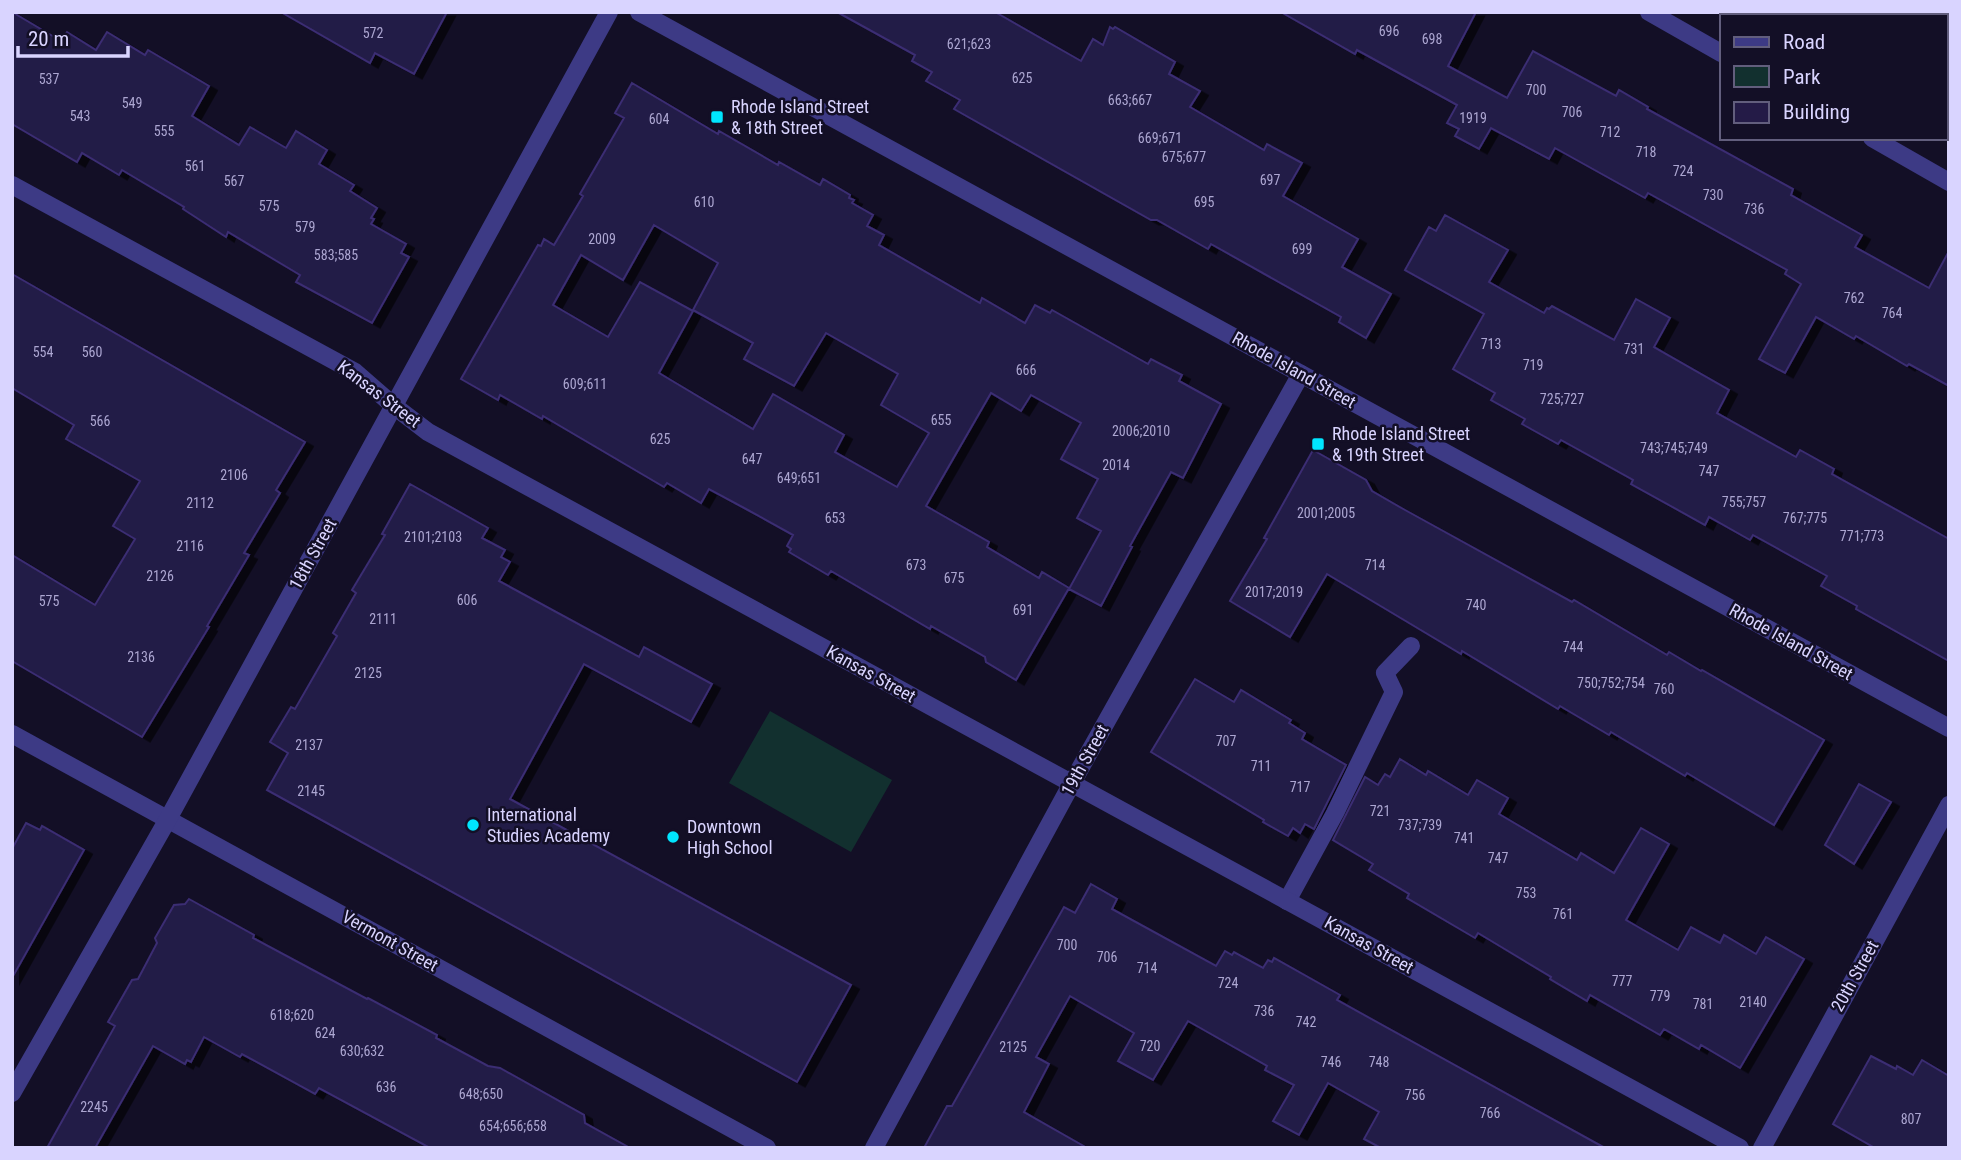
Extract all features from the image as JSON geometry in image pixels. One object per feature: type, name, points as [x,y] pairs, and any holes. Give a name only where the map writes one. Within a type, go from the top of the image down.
[{"type":"street","name":"18th Street","points":[[12,1093],[168,819],[609,12]]},
{"type":"street","name":"Rhode Island Street","points":[[639,12],[1949,728]]},
{"type":"street","points":[[1649,12],[1720,52]]},
{"type":"street","points":[[1876,140],[1949,182]]},
{"type":"street","name":"Kansas Street","points":[[12,185],[355,372],[428,432],[1740,1148]]},
{"type":"street","name":"19th Street","points":[[874,1148],[1072,783],[1301,374]]},
{"type":"street","points":[[1287,901],[1335,813],[1394,692],[1385,673],[1411,646]]},
{"type":"street","name":"Vermont Street","points":[[12,734],[767,1148]]},
{"type":"street","name":"20th Street","points":[[1762,1148],[1949,805]]},
{"type":"green space","points":[[770,711],[892,780],[851,852],[729,783]]},
{"type":"building","points":[[12,12],[61,41],[67,32],[96,50],[107,32],[145,55],[148,50],[209,86],[192,116],[239,145],[250,127],[286,148],[296,131],[327,150],[319,164],[354,185],[350,191],[377,208],[371,218],[374,219],[371,224],[406,244],[401,253],[409,257],[372,323],[296,282],[300,275],[228,232],[226,237],[183,209],[184,207],[122,170],[119,175],[82,153],[77,162],[12,124]]},
{"type":"building","points":[[281,12],[447,12],[414,74],[375,53],[370,63]]},
{"type":"building","points":[[837,12],[995,12],[1081,61],[1093,39],[1103,45],[1110,27],[1115,27],[1175,62],[1169,74],[1200,91],[1190,107],[1264,150],[1267,144],[1302,163],[1283,196],[1358,239],[1342,267],[1391,294],[1366,338],[1339,322],[1341,317],[1211,244],[1208,249],[1157,220],[1151,220],[954,109],[960,100],[926,81],[932,72],[912,61],[915,55]]},
{"type":"building","points":[[1281,12],[1476,12],[1448,66],[1507,98],[1533,51],[1616,96],[1619,90],[1648,107],[1647,109],[1793,189],[1791,195],[1862,235],[1855,247],[1929,288],[1949,251],[1949,386],[1816,317],[1785,373],[1759,359],[1801,284],[1785,274],[1787,270],[1648,193],[1645,198],[1555,148],[1549,159],[1491,128],[1479,149],[1455,136],[1459,129],[1447,123],[1457,105],[1357,50],[1355,54]]},
{"type":"building","points":[[632,83],[718,134],[719,131],[778,165],[779,162],[820,185],[823,179],[850,195],[849,198],[854,200],[852,203],[873,215],[867,226],[884,235],[879,245],[980,303],[982,298],[1025,323],[1035,305],[1050,313],[1052,310],[1148,364],[1151,359],[1182,375],[1179,381],[1221,404],[1183,478],[1171,472],[1101,606],[1069,589],[1101,531],[1077,518],[1098,479],[1061,459],[1081,423],[1031,395],[1021,411],[991,393],[926,506],[989,542],[987,547],[1039,578],[1042,572],[1069,588],[1016,680],[986,662],[985,657],[931,626],[930,629],[831,571],[828,575],[789,552],[791,549],[787,546],[793,535],[746,509],[709,489],[701,503],[667,483],[664,487],[543,416],[542,419],[500,395],[498,400],[461,379],[538,245],[541,246],[544,239],[554,245],[583,196],[580,194],[624,118],[615,113]],"holes":[[[654,225],[718,263],[693,310],[753,343],[744,359],[794,386],[826,333],[898,374],[881,405],[929,433],[897,487],[835,452],[844,435],[773,394],[753,429],[659,373],[693,311],[640,282],[608,337],[553,305],[581,255],[623,280]]]},
{"type":"building","points":[[1445,215],[1508,250],[1489,282],[1544,313],[1552,306],[1614,340],[1636,299],[1670,318],[1654,347],[1729,390],[1717,413],[1796,457],[1800,450],[1834,469],[1832,474],[1949,539],[1949,661],[1856,609],[1857,606],[1821,586],[1827,576],[1753,535],[1750,540],[1709,517],[1705,525],[1631,484],[1633,480],[1561,440],[1558,444],[1522,424],[1525,419],[1491,400],[1495,393],[1453,369],[1484,314],[1405,270],[1429,227],[1436,231]]},
{"type":"building","points":[[12,274],[305,442],[276,490],[280,493],[244,553],[249,555],[142,737],[12,661],[12,555],[95,605],[135,539],[113,526],[140,481],[66,439],[74,425],[12,388]]},
{"type":"building","points":[[1313,450],[1366,480],[1372,491],[1405,510],[1572,602],[1574,600],[1667,655],[1669,652],[1702,670],[1824,740],[1774,825],[1611,732],[1609,735],[1560,706],[1558,709],[1327,574],[1290,637],[1230,601],[1267,539],[1264,538]]},
{"type":"building","points":[[410,484],[488,528],[482,538],[505,550],[501,557],[510,562],[499,581],[639,657],[644,647],[712,684],[691,722],[584,664],[510,799],[851,985],[797,1082],[267,790],[288,753],[270,742],[291,707],[295,709],[337,636],[333,633],[356,593],[352,590],[385,535],[382,534]]},
{"type":"building","points":[[1195,679],[1234,702],[1241,690],[1291,720],[1289,723],[1305,733],[1302,739],[1346,765],[1314,829],[1305,824],[1300,833],[1293,828],[1288,836],[1151,752]]},
{"type":"building","points":[[1400,759],[1426,775],[1428,771],[1468,795],[1477,780],[1508,798],[1499,814],[1577,860],[1581,853],[1614,873],[1641,828],[1669,844],[1626,920],[1678,950],[1691,927],[1720,943],[1724,935],[1756,954],[1766,937],[1804,959],[1740,1068],[1701,1045],[1699,1049],[1664,1029],[1660,1035],[1590,995],[1587,1001],[1478,933],[1475,938],[1407,898],[1409,894],[1369,870],[1373,864],[1333,840],[1365,777],[1378,785],[1385,774],[1390,777]]},
{"type":"building","points":[[1859,784],[1891,802],[1854,864],[1825,845]]},
{"type":"building","points":[[26,823],[40,830],[42,826],[84,850],[12,978],[12,849]]},
{"type":"building","points":[[1091,884],[1117,899],[1112,909],[1216,966],[1225,951],[1232,955],[1234,952],[1263,968],[1268,960],[1272,962],[1274,958],[1340,995],[1337,1000],[1605,1148],[1381,1148],[1364,1139],[1379,1112],[1328,1083],[1299,1135],[1273,1121],[1294,1085],[1265,1070],[1267,1066],[1188,1021],[1153,1080],[1118,1061],[1134,1033],[1070,996],[1036,1057],[1049,1064],[1024,1112],[1087,1148],[924,1148],[947,1106],[952,1106],[1064,907],[1075,913]]},
{"type":"building","points":[[189,899],[254,935],[253,938],[584,1115],[585,1123],[630,1148],[430,1148],[319,1088],[315,1094],[242,1054],[240,1057],[204,1037],[191,1062],[187,1060],[185,1064],[153,1046],[95,1148],[47,1148],[115,1026],[108,1022],[132,980],[138,979],[157,943],[155,938],[174,905],[185,904]]},
{"type":"building","points":[[1871,1056],[1913,1075],[1922,1060],[1949,1076],[1949,1148],[1875,1148],[1833,1124]]},
{"type":"place","name":"Rhode Island Street & 18th Street","points":[[717,117]]},
{"type":"place","name":"Rhode Island Street & 19th Street","points":[[1318,444]]},
{"type":"place","name":"International Studies Academy","points":[[473,825]]},
{"type":"place","name":"Downtown High School","points":[[673,837]]}]
